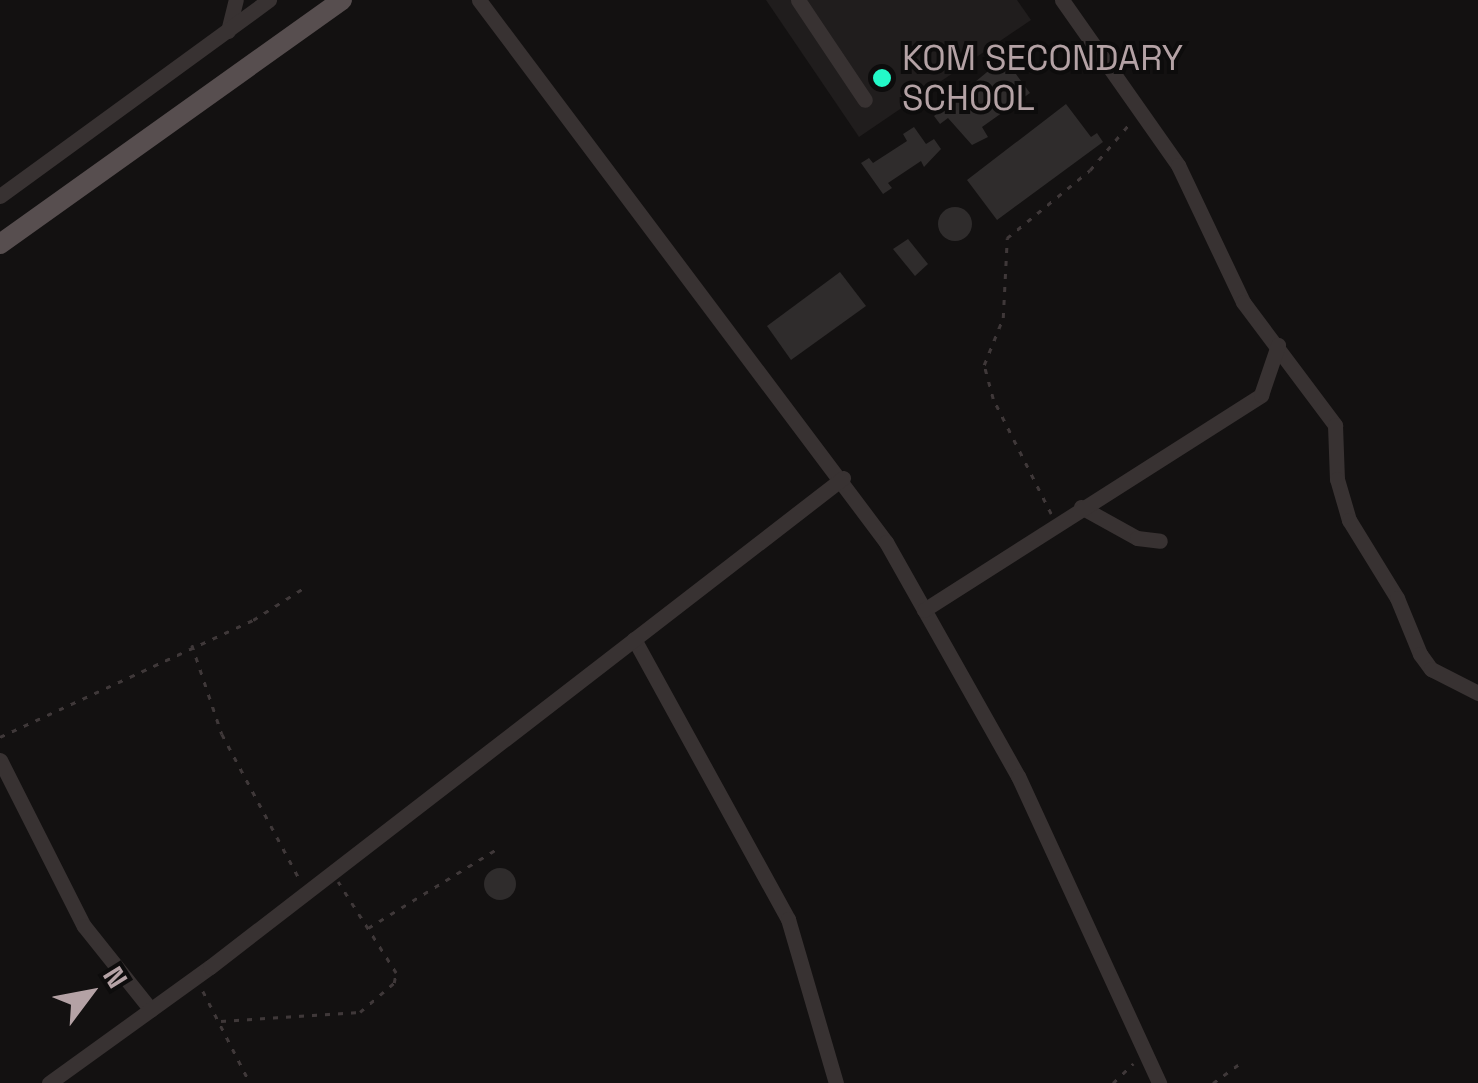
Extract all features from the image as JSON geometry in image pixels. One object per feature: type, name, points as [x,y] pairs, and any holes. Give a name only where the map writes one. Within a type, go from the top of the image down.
[{"type":"main road","points":[[0,244],[342,0]]},
{"type":"street","points":[[228,31],[236,0]]},
{"type":"street","points":[[0,196],[270,0]]},
{"type":"street","points":[[479,0],[843,478],[924,610],[1018,776],[1159,1083]]},
{"type":"street","points":[[798,0],[865,100]]},
{"type":"street","points":[[1062,0],[1178,165],[1243,302],[1335,425],[1337,479],[1350,520],[1397,598],[1420,654],[1431,669],[1478,693]]},
{"type":"street","points":[[924,610],[1262,396],[1278,345]]},
{"type":"street","points":[[49,1083],[195,978],[843,478]]},
{"type":"street","points":[[1080,508],[1137,538],[1160,541]]},
{"type":"street","points":[[634,639],[788,918],[836,1083]]},
{"type":"street","points":[[0,760],[84,926],[151,1010]]},
{"type":"path","points":[[1056,523],[993,400],[984,365],[1002,318],[1006,238],[1090,170],[1139,113]]},
{"type":"path","points":[[0,736],[192,644],[253,620],[302,589]]},
{"type":"path","points":[[192,644],[222,734],[306,891]]},
{"type":"path","points":[[367,929],[497,849]]},
{"type":"path","points":[[221,1021],[366,1010],[397,977],[331,872]]},
{"type":"path","points":[[195,978],[221,1021],[250,1083]]},
{"type":"path","points":[[1113,1083],[1143,1045]]},
{"type":"path","points":[[1214,1083],[1238,1065]]},
{"type":"shaded area","name":"KOM SECONDARY SCHOOL","points":[[766,0],[1017,0],[1031,20],[859,137]]},
{"type":"building","points":[[1004,58],[1030,93],[982,127],[988,137],[972,145],[948,118],[940,124],[934,116]]},
{"type":"building","points":[[1066,104],[1091,137],[1097,133],[1103,142],[997,220],[967,180]]},
{"type":"building","points":[[914,127],[926,144],[934,139],[941,149],[924,167],[921,161],[888,183],[892,188],[883,194],[861,163],[869,158],[873,163],[907,141],[903,134]]},
{"type":"building","points":[[955,207],[967,212],[972,224],[967,236],[955,241],[943,236],[938,224],[943,212]]},
{"type":"building","points":[[908,239],[928,264],[915,276],[893,249]]},
{"type":"building","points":[[840,272],[866,306],[791,360],[767,326]]},
{"type":"building","points":[[500,868],[511,873],[516,884],[511,895],[500,900],[489,895],[484,884],[489,873]]},
{"type":"place","name":"KOM SECONDARY SCHOOL","points":[[882,78]]}]
